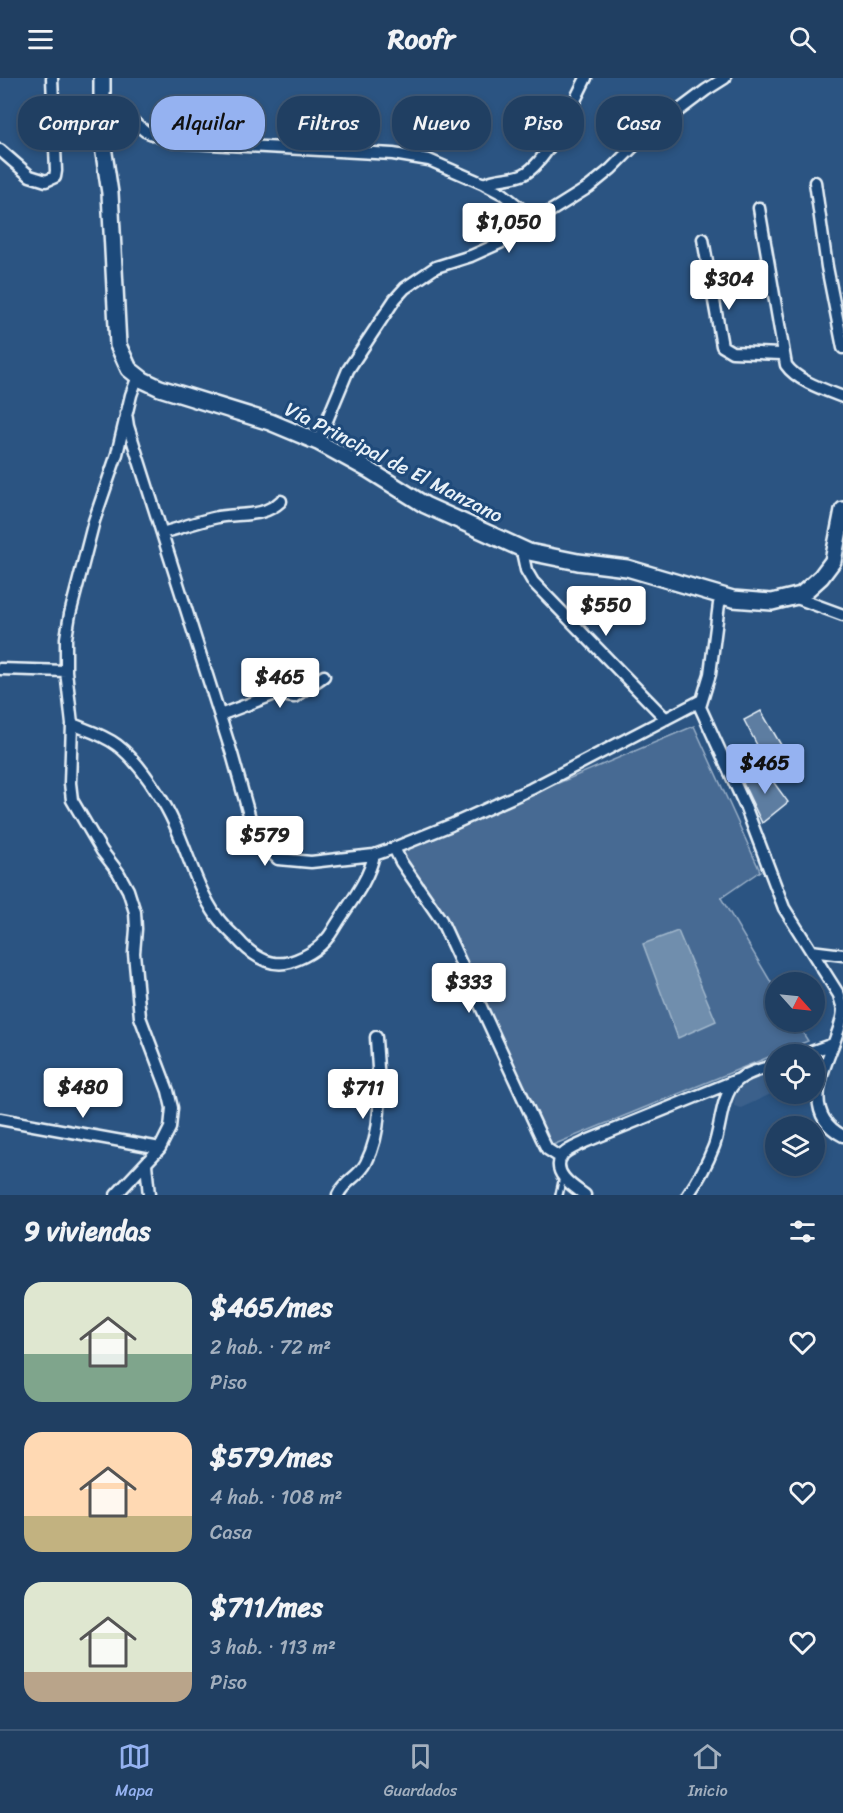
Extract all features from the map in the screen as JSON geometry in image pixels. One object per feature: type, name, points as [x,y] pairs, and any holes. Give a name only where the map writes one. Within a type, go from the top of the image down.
[{"type":"main road","name":"Vía Principal de El Manzano","points":[[102,78],[102,96]]},
{"type":"main road","name":"Vía Principal de El Manzano","points":[[104,150],[110,193],[118,345],[129,369],[160,388],[270,422],[318,442],[425,505],[529,552],[578,562],[627,568],[733,599],[772,602],[801,595],[821,577],[833,561],[843,510]]},
{"type":"street","points":[[0,150],[30,176],[46,181],[55,177],[57,171],[52,78]]},
{"type":"street","points":[[484,183],[516,177],[532,168],[554,141],[586,78]]},
{"type":"street","points":[[318,442],[348,370],[395,299],[405,288],[436,267],[471,256],[500,243],[600,178],[642,138],[725,78]]},
{"type":"street","points":[[139,125],[173,142],[393,154],[429,160],[484,183],[503,194],[535,220]]},
{"type":"street","points":[[815,182],[825,256],[843,348]]},
{"type":"street","points":[[759,208],[782,354],[786,365],[791,372],[843,397]]},
{"type":"street","points":[[703,239],[722,346],[732,352],[782,354]]},
{"type":"street","points":[[116,1195],[160,1148],[170,1128],[172,1108],[168,1091],[140,1017],[134,953],[135,912],[123,881],[72,800],[70,783],[72,724],[66,670],[66,638],[94,521],[117,454],[126,412],[138,376]]},
{"type":"street","points":[[126,412],[128,426],[220,715],[253,829],[263,845],[278,859],[311,862],[374,855],[394,848],[531,789],[702,700]]},
{"type":"street","points":[[162,533],[218,517],[261,513],[273,509],[281,501]]},
{"type":"street","points":[[529,552],[523,556],[526,570],[533,582],[666,719]]},
{"type":"street","points":[[733,599],[724,596],[719,604],[710,674],[700,707],[746,808],[784,908],[832,984],[843,1008],[842,1021],[820,1081],[818,1100],[820,1115],[831,1130],[843,1136]]},
{"type":"street","points":[[794,597],[843,615]]},
{"type":"street","points":[[0,669],[66,670]]},
{"type":"street","points":[[220,715],[275,694],[294,697],[324,676]]},
{"type":"street","points":[[72,724],[98,734],[118,746],[138,768],[159,795],[174,823],[204,895],[218,918],[250,952],[267,961],[281,964],[300,959],[326,942],[370,871],[374,855]]},
{"type":"street","points":[[394,848],[441,920],[547,1149],[561,1158]]},
{"type":"street","points":[[811,951],[843,955]]},
{"type":"street","points":[[338,1195],[348,1180],[365,1165],[374,1139],[381,1102],[376,1038]]},
{"type":"street","points":[[825,1047],[833,1044]]},
{"type":"street","points":[[585,1195],[563,1177],[560,1168],[563,1154],[587,1141],[765,1069]]},
{"type":"street","points":[[688,1195],[702,1175],[715,1144],[725,1100],[737,1080]]},
{"type":"street","points":[[0,1119],[160,1148]]},
{"type":"street","points":[[146,1164],[149,1195]]},
{"type":"lane","points":[[559,1195],[563,1177]]},
{"type":"shaded area","points":[[694,726],[760,871],[721,898],[765,972],[765,1032],[802,1032],[808,1041],[801,1044],[765,1044],[765,1059],[543,1149],[490,1020],[396,845],[459,825]]},
{"type":"shaded area","points":[[678,931],[716,1021],[678,1038],[643,944]]},
{"type":"shaded area","points":[[765,1076],[765,1097],[741,1108],[734,1106],[736,1086]]},
{"type":"building","points":[[761,711],[784,750],[758,766],[749,753],[757,745],[744,720]]},
{"type":"building","points":[[764,769],[788,802],[762,823],[743,783]]}]
